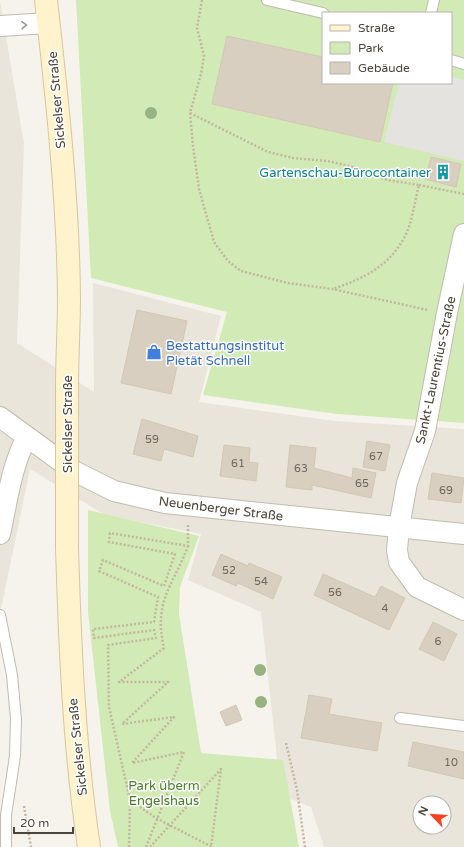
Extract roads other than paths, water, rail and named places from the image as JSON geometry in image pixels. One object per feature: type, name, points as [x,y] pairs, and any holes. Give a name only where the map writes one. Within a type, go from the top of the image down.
[{"type":"main road","name":"Sickelser Straße","points":[[46,0],[64,205],[69,296],[67,388],[67,547],[72,697],[78,762],[89,847]]},
{"type":"street","points":[[0,26],[48,23]]},
{"type":"street","name":"Sankt-Laurentius-Straße","points":[[464,234],[425,431],[407,483],[399,527],[397,550],[399,562],[417,587],[464,610]]},
{"type":"street","name":"Neuenberger Straße","points":[[0,417],[74,471],[114,491],[165,503],[464,534]]},
{"type":"street","points":[[0,534],[14,474],[22,447],[27,438]]},
{"type":"lane","points":[[267,0],[322,13]]},
{"type":"lane","points":[[431,12],[434,0]]},
{"type":"lane","points":[[452,60],[464,64]]},
{"type":"lane","points":[[0,615],[12,675],[16,719],[15,756],[6,815],[6,847]]},
{"type":"lane","points":[[400,718],[464,726]]},
{"type":"place","name":"Gartenschau-Bürocontainer","points":[[443,172]]},
{"type":"place","name":"Bestattungsinstitut Pietät Schnell","points":[[154,352]]},
{"type":"park label","name":"Park überm Engelshaus","points":[[164,792]]}]
